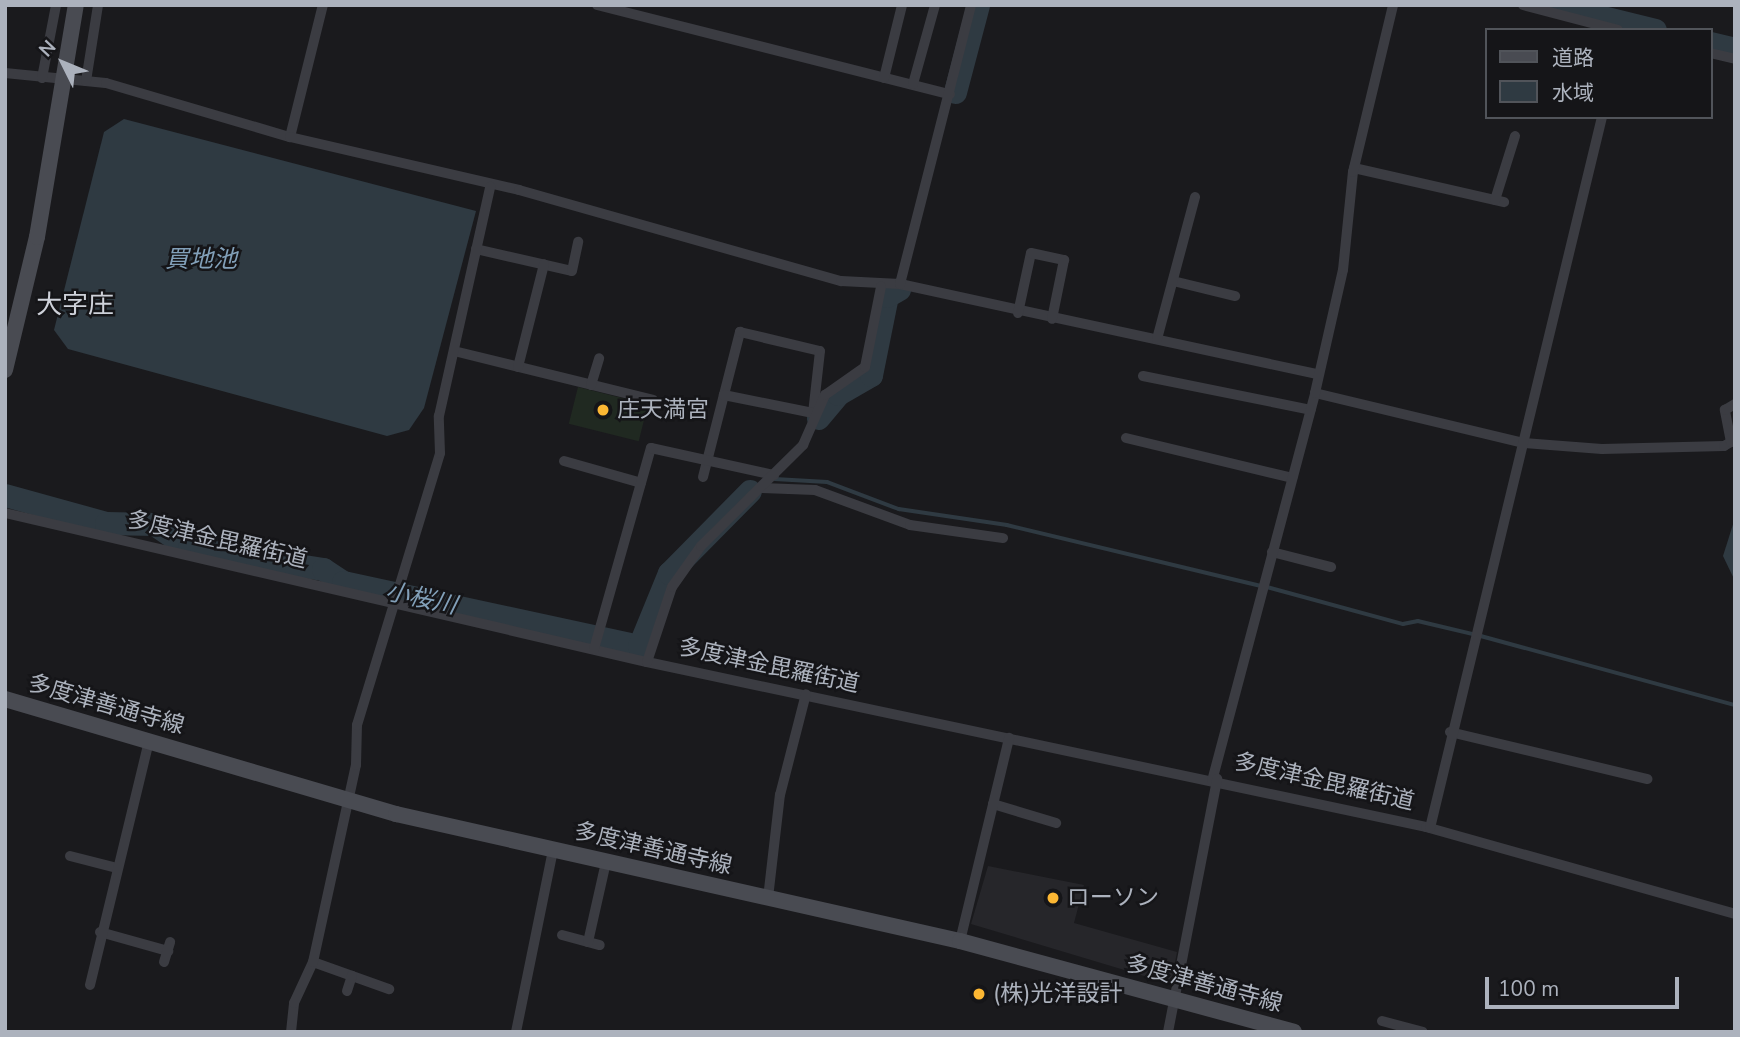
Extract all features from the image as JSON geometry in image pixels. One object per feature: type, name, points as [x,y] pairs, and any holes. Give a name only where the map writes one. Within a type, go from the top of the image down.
[{"type":"main road","points":[[5,370],[37,237],[76,5]]},
{"type":"main road","name":"多度津善通寺線","points":[[5,699],[348,800],[553,850],[960,941],[1294,1032]]},
{"type":"street","points":[[42,78],[56,5]]},
{"type":"street","points":[[86,81],[98,5]]},
{"type":"street","points":[[597,5],[950,94]]},
{"type":"street","points":[[884,78],[902,5]]},
{"type":"street","points":[[913,84],[935,5]]},
{"type":"street","points":[[900,284],[971,5]]},
{"type":"street","points":[[1167,1032],[1176,1001],[1215,780],[1311,410],[1317,374],[1343,270],[1354,168],[1393,5]]},
{"type":"street","points":[[1523,5],[1610,28]]},
{"type":"street","points":[[290,137],[322,6]]},
{"type":"street","points":[[1712,53],[1735,59]]},
{"type":"street","points":[[6,74],[86,81],[290,137],[881,287],[900,284],[1018,313],[1157,339],[1317,374]]},
{"type":"street","name":"多度津金毘羅街道","points":[[5,513],[646,662],[1215,780],[1430,828],[1450,732],[1602,119]]},
{"type":"street","points":[[1354,168],[1499,201],[1516,136]]},
{"type":"street","points":[[291,1032],[294,1003],[313,962],[348,800],[357,725],[391,601],[440,453],[439,416],[490,187]]},
{"type":"street","points":[[1157,339],[1195,197]]},
{"type":"street","points":[[476,249],[572,271],[578,242]]},
{"type":"street","points":[[1018,313],[1031,253],[1064,260],[1052,319]]},
{"type":"street","points":[[518,367],[544,264]]},
{"type":"street","points":[[1172,281],[1234,296]]},
{"type":"street","points":[[813,413],[842,378],[866,367],[881,287]]},
{"type":"street","points":[[646,662],[672,587],[701,546],[803,445],[813,413],[820,351],[740,332],[703,477]]},
{"type":"street","points":[[454,351],[653,401]]},
{"type":"street","points":[[592,385],[599,358]]},
{"type":"street","points":[[1143,376],[1171,387],[1243,396],[1311,410]]},
{"type":"street","points":[[1315,393],[1523,443],[1602,449],[1724,446],[1731,442],[1725,410],[1735,404]]},
{"type":"street","points":[[724,395],[813,413]]},
{"type":"street","points":[[1239,409],[1243,396]]},
{"type":"street","points":[[1126,438],[1292,478]]},
{"type":"street","points":[[594,649],[652,447],[774,475]]},
{"type":"street","points":[[564,461],[594,463],[641,483]]},
{"type":"street","points":[[761,488],[815,490],[910,525],[1003,538]]},
{"type":"street","points":[[1272,552],[1331,567]]},
{"type":"street","points":[[768,898],[780,795],[806,694]]},
{"type":"street","points":[[1450,732],[1647,779]]},
{"type":"street","points":[[960,941],[1009,738]]},
{"type":"street","points":[[90,985],[100,932],[149,741]]},
{"type":"street","points":[[993,804],[1056,823]]},
{"type":"street","points":[[1430,828],[1735,914]]},
{"type":"street","points":[[516,1032],[553,850]]},
{"type":"street","points":[[70,856],[117,868]]},
{"type":"street","points":[[588,942],[606,862]]},
{"type":"street","points":[[100,932],[167,952]]},
{"type":"street","points":[[562,935],[600,945]]},
{"type":"street","points":[[313,962],[389,989]]},
{"type":"street","points":[[347,991],[352,976]]},
{"type":"street","points":[[1382,1021],[1423,1032]]},
{"type":"shaded area","points":[[578,387],[648,404],[639,441],[569,424]]},
{"type":"shaded area","points":[[988,866],[1084,885],[1074,923],[1177,952],[1171,984],[971,924]]},
{"type":"water","name":"買地池","points":[[124,119],[476,211],[424,408],[409,430],[387,436],[68,349],[54,330],[104,132]]},
{"type":"water","points":[[1735,518],[1735,581],[1723,556]]},
{"type":"waterway","name":"小桜川","points":[[955,92],[978,5]]},
{"type":"waterway","name":"小桜川","points":[[1554,5],[1647,28]]},
{"type":"waterway","name":"小桜川","points":[[1712,43],[1735,49]]},
{"type":"waterway","name":"小桜川","points":[[818,418],[838,394],[871,375],[887,296],[899,289]]},
{"type":"waterway","points":[[775,479],[827,482],[899,509],[1007,525],[1261,586]]},
{"type":"waterway","name":"小桜川","points":[[5,495],[106,523],[154,524],[189,548],[323,569],[343,582],[639,646],[669,573],[750,491]]},
{"type":"waterway","points":[[1267,587],[1403,624],[1418,621],[1481,636],[1735,705]]},
{"type":"place","name":"庄天満宮","points":[[603,410]]},
{"type":"place","name":"ローソン","points":[[1053,898]]},
{"type":"place","name":"(株)光洋設計","points":[[979,994]]},
{"type":"district","name":"大字庄","points":[[75,305]]}]
